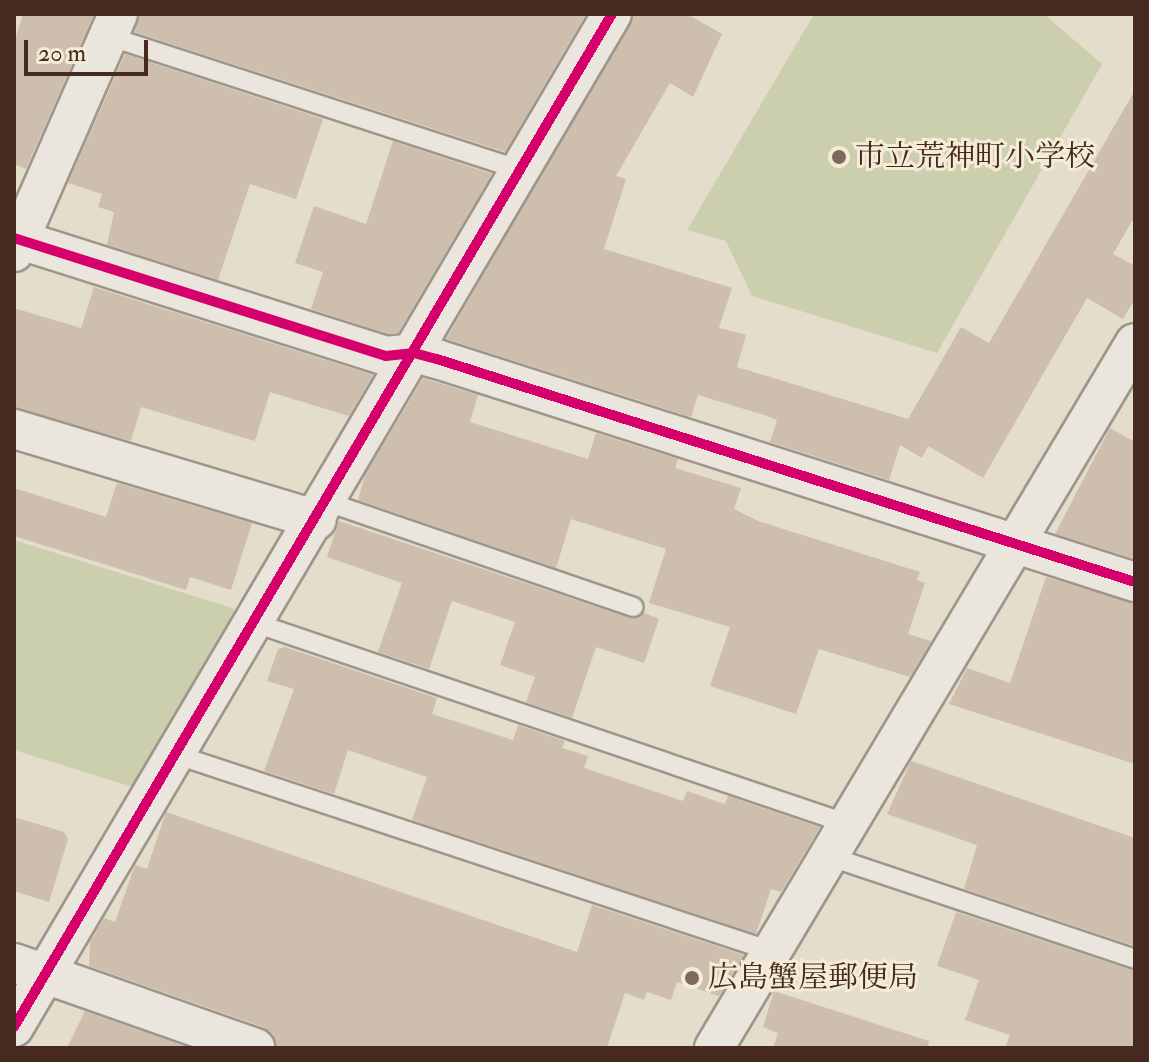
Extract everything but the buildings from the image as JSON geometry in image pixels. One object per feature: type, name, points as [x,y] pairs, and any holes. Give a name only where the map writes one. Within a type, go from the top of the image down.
[{"type":"street","points":[[14,1027],[29,969],[174,754],[322,511],[612,14]]},
{"type":"street","points":[[113,25],[16,243],[386,356],[414,353],[1135,582]]},
{"type":"street","points":[[714,1048],[1135,343]]},
{"type":"street","points":[[14,429],[322,511]]},
{"type":"street","points":[[29,969],[256,1048]]},
{"type":"lane","points":[[113,25],[520,170]]},
{"type":"lane","points":[[322,511],[634,607]]},
{"type":"lane","points":[[252,622],[848,824]]},
{"type":"lane","points":[[174,754],[771,951]]},
{"type":"lane","points":[[828,856],[1135,959]]},
{"type":"green space","points":[[814,14],[1044,14],[1102,64],[937,353],[752,296],[726,241],[687,230]]},
{"type":"green space","points":[[14,540],[245,612],[139,789],[14,750]]},
{"type":"cycle path","points":[[14,1027],[612,14]]},
{"type":"cycle path","points":[[14,238],[386,356],[414,353],[437,359],[1135,582]]},
{"type":"place","name":"市立荒神町小学校","points":[[839,157]]},
{"type":"place","name":"広島蟹屋郵便局","points":[[692,978]]}]
